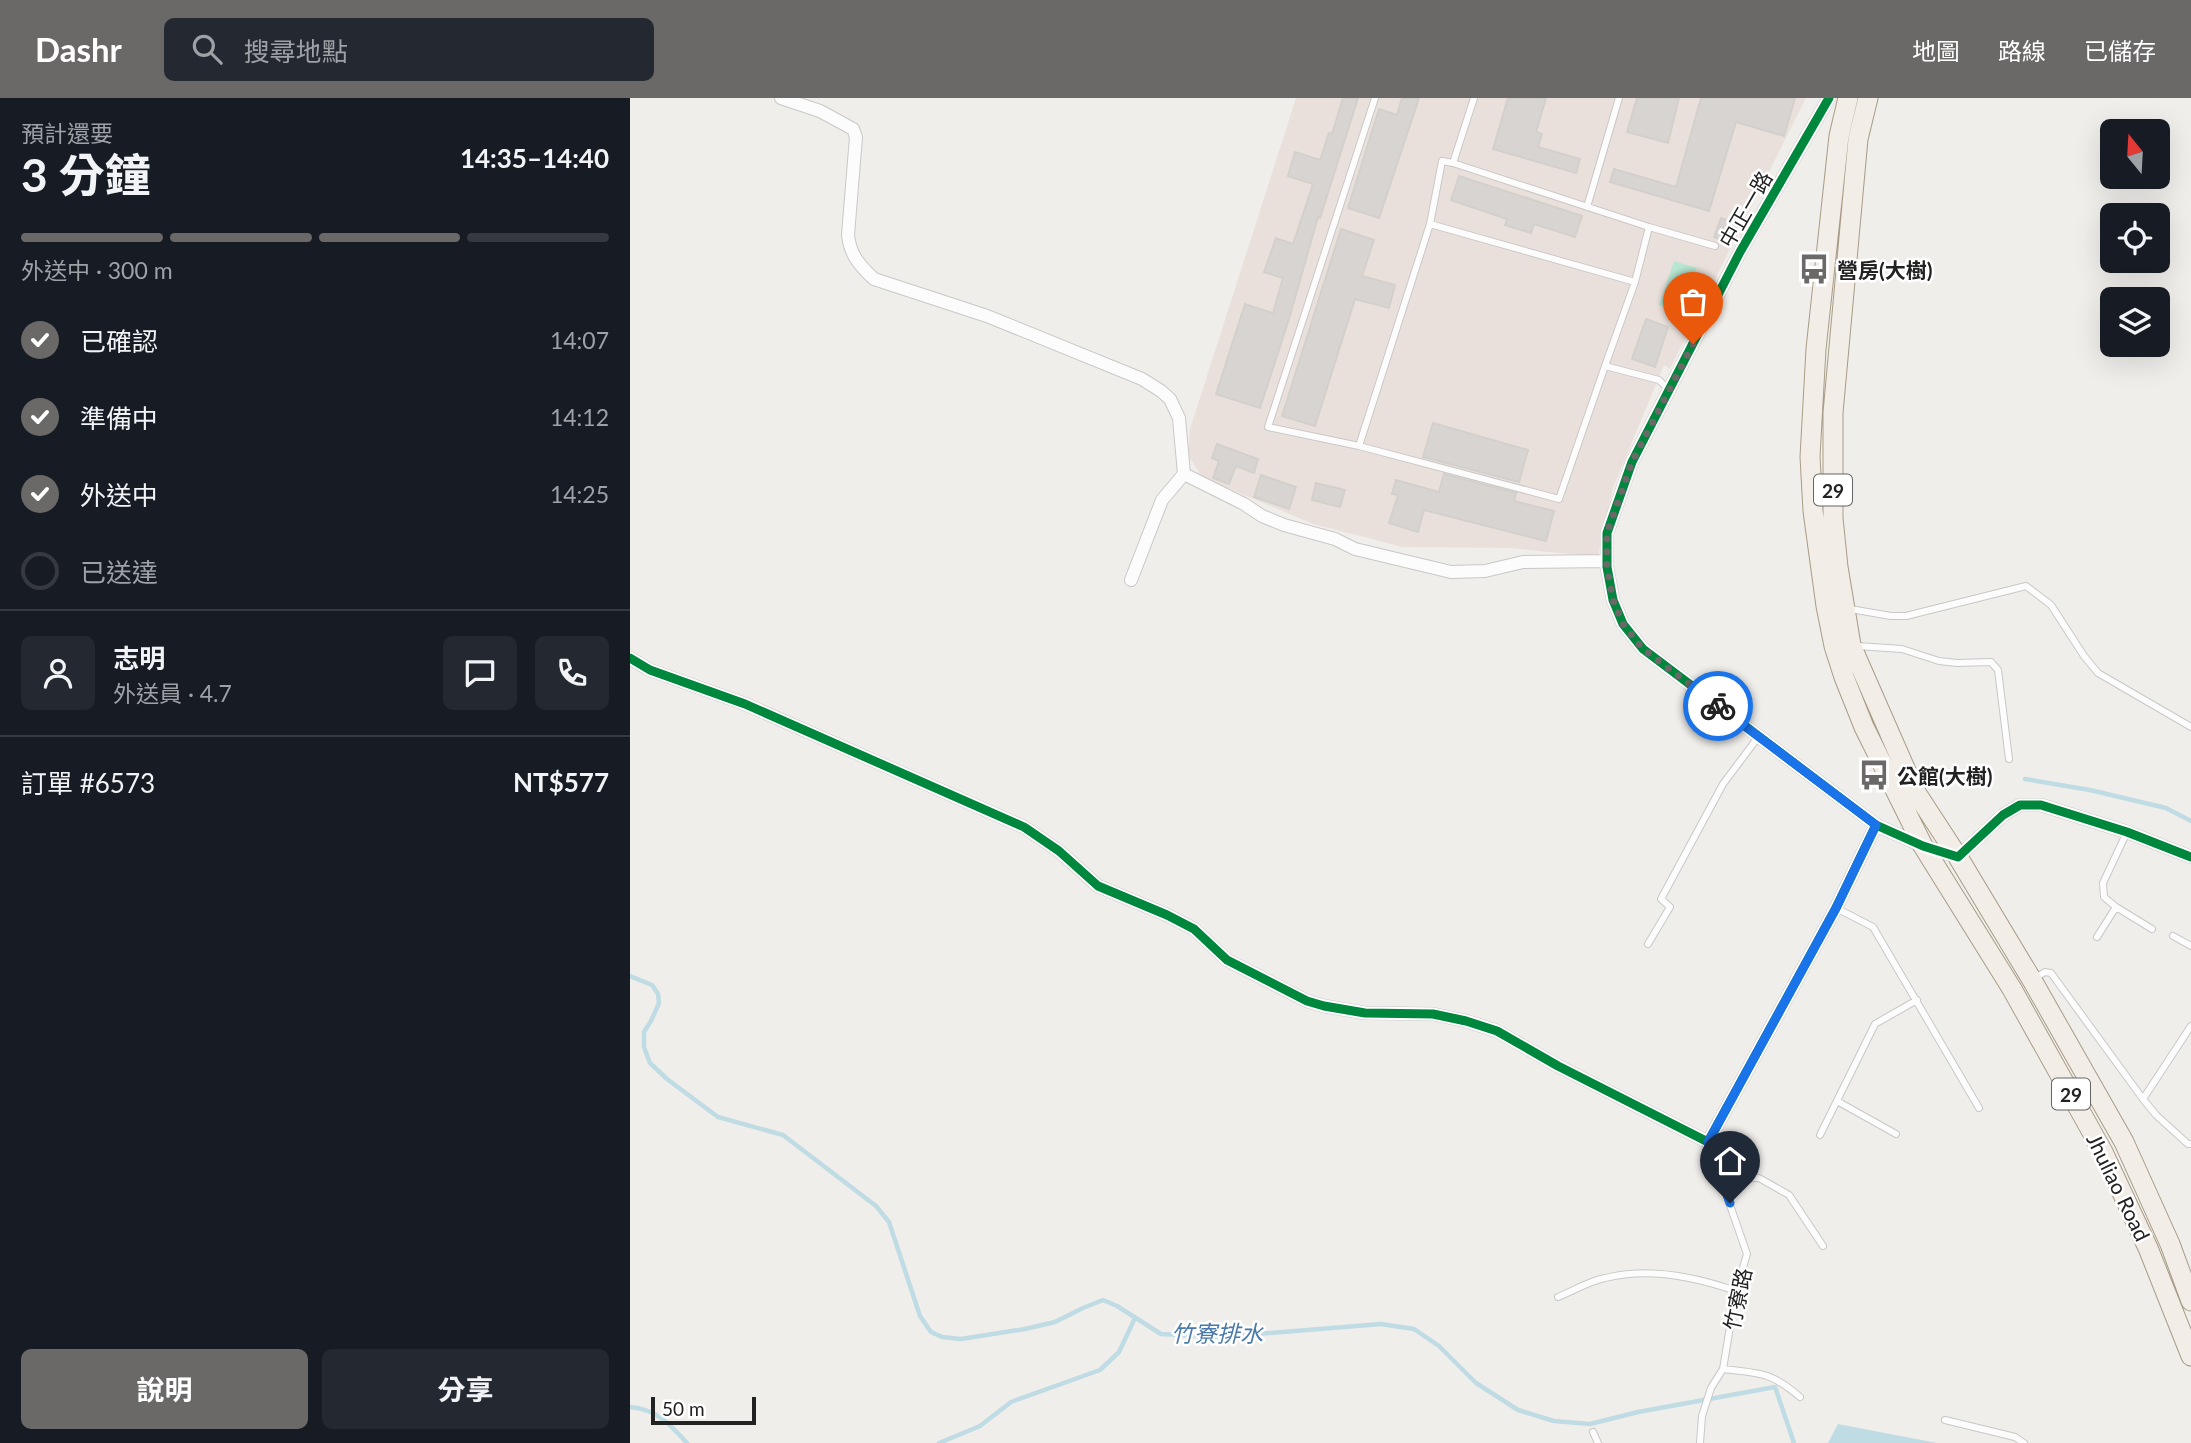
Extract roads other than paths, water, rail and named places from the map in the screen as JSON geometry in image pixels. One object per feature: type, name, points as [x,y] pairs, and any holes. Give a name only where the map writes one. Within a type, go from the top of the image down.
[{"type":"main road","name":"29","points":[[1848,98],[1839,136],[1816,349],[1810,457],[1813,511],[1826,606],[1843,677],[1864,727],[1923,846]]},
{"type":"main road","name":"29","points":[[1868,98],[1858,139],[1833,413],[1833,518],[1851,645],[1915,791],[1958,857]]},
{"type":"main road","name":"Jhuliao Road","points":[[1923,846],[2012,989],[2103,1153],[2148,1248],[2191,1356]]},
{"type":"main road","name":"Jhuliao Road","points":[[1958,857],[2124,1142],[2191,1301]]},
{"type":"street","points":[[781,98],[820,111],[853,129],[856,137],[848,236],[850,249],[860,266],[874,279],[987,316],[1142,379],[1170,399],[1179,418],[1184,474],[1161,500],[1131,580]]},
{"type":"street","name":"中正一路","points":[[1829,98],[1740,252],[1632,462],[1607,533],[1607,561],[1613,600],[1623,624],[1643,649],[1876,825]]},
{"type":"street","points":[[1184,474],[1284,525],[1335,539],[1356,549],[1451,572],[1485,571],[1524,562],[1607,561]]},
{"type":"street","points":[[630,658],[650,670],[745,705],[1024,827],[1059,851],[1098,886],[1194,929],[1227,960],[1307,1001],[1365,1013],[1433,1014],[1497,1031],[1558,1066],[1708,1142],[1836,908],[1876,825],[1923,846],[1958,857],[2003,815],[2020,805],[2041,805],[2127,832],[2191,857]]},
{"type":"lane","points":[[1375,98],[1268,427],[1359,446],[1559,499],[1635,282],[1650,227]]},
{"type":"lane","points":[[1453,163],[1474,98]]},
{"type":"lane","points":[[1587,206],[1619,98]]},
{"type":"lane","points":[[1359,446],[1430,224],[1442,161],[1715,246]]},
{"type":"lane","points":[[1430,224],[1635,282]]},
{"type":"lane","points":[[1605,366],[1659,380],[1669,390]]},
{"type":"lane","points":[[1845,607],[1906,616],[2026,586],[2051,605],[2098,673],[2191,727]]},
{"type":"lane","points":[[1851,645],[1902,649],[1957,663],[1991,662],[1998,670],[2009,760]]},
{"type":"lane","points":[[1648,944],[1670,906],[1661,899],[1723,783],[1759,736]]},
{"type":"lane","points":[[2127,832],[2103,883],[2104,897],[2152,929]]},
{"type":"lane","points":[[2097,937],[2116,907]]},
{"type":"lane","points":[[1836,908],[1873,927],[1979,1108]]},
{"type":"lane","points":[[2173,936],[2191,946]]},
{"type":"lane","points":[[2012,989],[2045,972],[2051,973],[2156,1115],[2191,1144]]},
{"type":"lane","points":[[1820,1135],[1875,1024],[1917,1000]]},
{"type":"lane","points":[[2143,1099],[2191,1026]]},
{"type":"lane","points":[[1837,1101],[1896,1134]]},
{"type":"lane","name":"竹寮路","points":[[1700,1443],[1699,1431],[1705,1407],[1711,1388],[1723,1369],[1735,1291],[1747,1254],[1708,1142]]},
{"type":"lane","points":[[1720,1177],[1759,1178],[1789,1195],[1823,1246]]},
{"type":"lane","points":[[1559,1297],[1605,1278],[1638,1274],[1700,1279],[1735,1291]]},
{"type":"lane","points":[[1723,1369],[1769,1375],[1800,1397]]},
{"type":"lane","points":[[1945,1420],[2015,1437],[2024,1443]]},
{"type":"lane","points":[[1593,1432],[1598,1443]]},
{"type":"water","points":[[1838,1424],[1937,1443],[1828,1443]]},
{"type":"waterway","points":[[2025,779],[2090,790],[2166,808],[2191,821]]},
{"type":"waterway","name":"竹寮排水","points":[[630,976],[652,985],[658,994],[659,1003],[644,1032],[644,1047],[650,1063],[718,1117],[783,1135],[876,1206],[889,1222],[920,1316],[931,1332],[942,1337],[961,1339],[1025,1329],[1055,1322],[1103,1300],[1161,1334],[1220,1337],[1381,1324],[1414,1329],[1439,1346],[1476,1383],[1518,1410],[1554,1421],[1590,1424],[1638,1412],[1775,1387],[1794,1443]]},
{"type":"waterway","points":[[939,1443],[980,1426],[1011,1402],[1100,1370],[1119,1352],[1135,1318]]},
{"type":"waterway","points":[[630,1407],[655,1414],[687,1443]]},
{"type":"place","name":"營房(大樹)","points":[[1814,269]]},
{"type":"place","name":"公館(大樹)","points":[[1874,775]]}]
